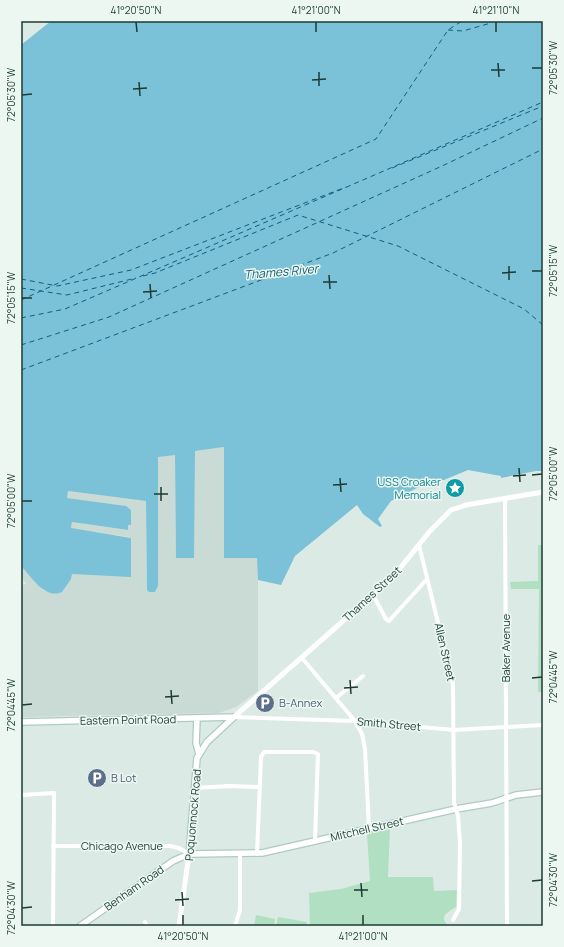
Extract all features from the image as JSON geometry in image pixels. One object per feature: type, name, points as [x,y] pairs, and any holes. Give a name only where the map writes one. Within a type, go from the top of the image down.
[{"type":"main road","name":"Eastern Point Road","points":[[21,722],[234,717]]},
{"type":"main road","name":"Poquonnock Road","points":[[190,854],[196,765],[199,754],[207,742],[234,717]]},
{"type":"main road","points":[[197,719],[196,743],[199,754]]},
{"type":"main road","name":"Mitchell Street","points":[[190,854],[257,854],[456,809],[492,803],[506,798],[543,792]]},
{"type":"main road","name":"Benham Road","points":[[80,926],[173,861],[190,854]]},
{"type":"street","name":"Thames Street","points":[[234,717],[393,577],[444,516],[455,509],[543,492]]},
{"type":"street","name":"Baker Avenue","points":[[505,499],[507,926]]},
{"type":"street","name":"Allen Street","points":[[419,545],[452,678],[454,803],[458,815],[460,843],[459,909],[453,920]]},
{"type":"street","points":[[373,595],[386,619],[389,621],[427,579]]},
{"type":"street","points":[[302,658],[355,721],[364,740],[369,828]]},
{"type":"street","points":[[336,698],[363,676]]},
{"type":"street","name":"Smith Street","points":[[234,717],[355,721],[454,730],[543,725]]},
{"type":"street","points":[[257,854],[259,786],[262,753],[313,752],[318,754],[315,840]]},
{"type":"street","points":[[195,788],[259,786]]},
{"type":"street","points":[[21,795],[54,793],[53,926]]},
{"type":"street","name":"Chicago Avenue","points":[[53,846],[170,846],[179,848],[190,854]]},
{"type":"street","name":"Poquonnock Road","points":[[179,926],[190,854]]},
{"type":"street","points":[[235,926],[240,910],[240,854]]},
{"type":"shaded area","points":[[224,447],[224,558],[258,558],[258,691],[236,707],[219,713],[21,717],[21,585],[27,584],[21,578],[21,566],[44,591],[60,593],[62,592],[71,574],[130,537],[71,529],[72,522],[127,530],[128,525],[131,525],[126,506],[66,498],[67,491],[146,501],[147,590],[155,592],[158,586],[157,457],[175,454],[176,558],[193,558],[195,451]]},
{"type":"green space","points":[[538,545],[543,545],[543,692],[538,692],[539,589],[511,589],[510,582],[538,581]]},
{"type":"green space","points":[[390,829],[388,877],[433,877],[434,891],[457,890],[456,907],[444,917],[444,920],[449,926],[310,926],[309,893],[341,889],[370,881],[367,834]]},
{"type":"green space","points":[[256,915],[275,919],[274,926],[254,926]]},
{"type":"green space","points":[[278,917],[307,922],[306,926],[276,926]]},
{"type":"water","name":"Thames River","points":[[51,21],[543,21],[543,471],[501,478],[501,476],[468,470],[444,480],[429,482],[391,501],[378,519],[382,526],[380,527],[363,514],[357,505],[295,556],[281,585],[258,580],[257,558],[224,558],[224,447],[195,451],[194,558],[176,558],[175,455],[158,457],[158,586],[155,592],[149,592],[147,590],[146,501],[68,491],[67,498],[126,506],[131,510],[131,525],[128,525],[128,530],[72,522],[71,528],[131,538],[131,577],[72,574],[71,579],[62,592],[56,594],[50,593],[39,586],[21,566],[21,45]]},
{"type":"ferry route","points":[[21,300],[376,139],[448,30],[462,21]]},
{"type":"ferry route","points":[[448,30],[463,31],[491,23]]},
{"type":"ferry route","points":[[21,318],[65,309],[543,102]]},
{"type":"ferry route","points":[[392,168],[543,106]]},
{"type":"ferry route","points":[[21,345],[109,317],[442,166],[543,118]]},
{"type":"ferry route","points":[[21,370],[333,253],[543,149]]},
{"type":"ferry route","points":[[21,279],[57,286],[131,270],[346,187]]},
{"type":"ferry route","points":[[143,276],[155,273],[298,215],[398,246],[524,309],[543,325]]},
{"type":"ferry route","points":[[21,288],[67,295],[136,278]]},
{"type":"place","name":"USS Croaker Memorial","points":[[455,488]]},
{"type":"place","name":"B-Annex","points":[[265,703]]},
{"type":"place","name":"B Lot","points":[[97,778]]}]
